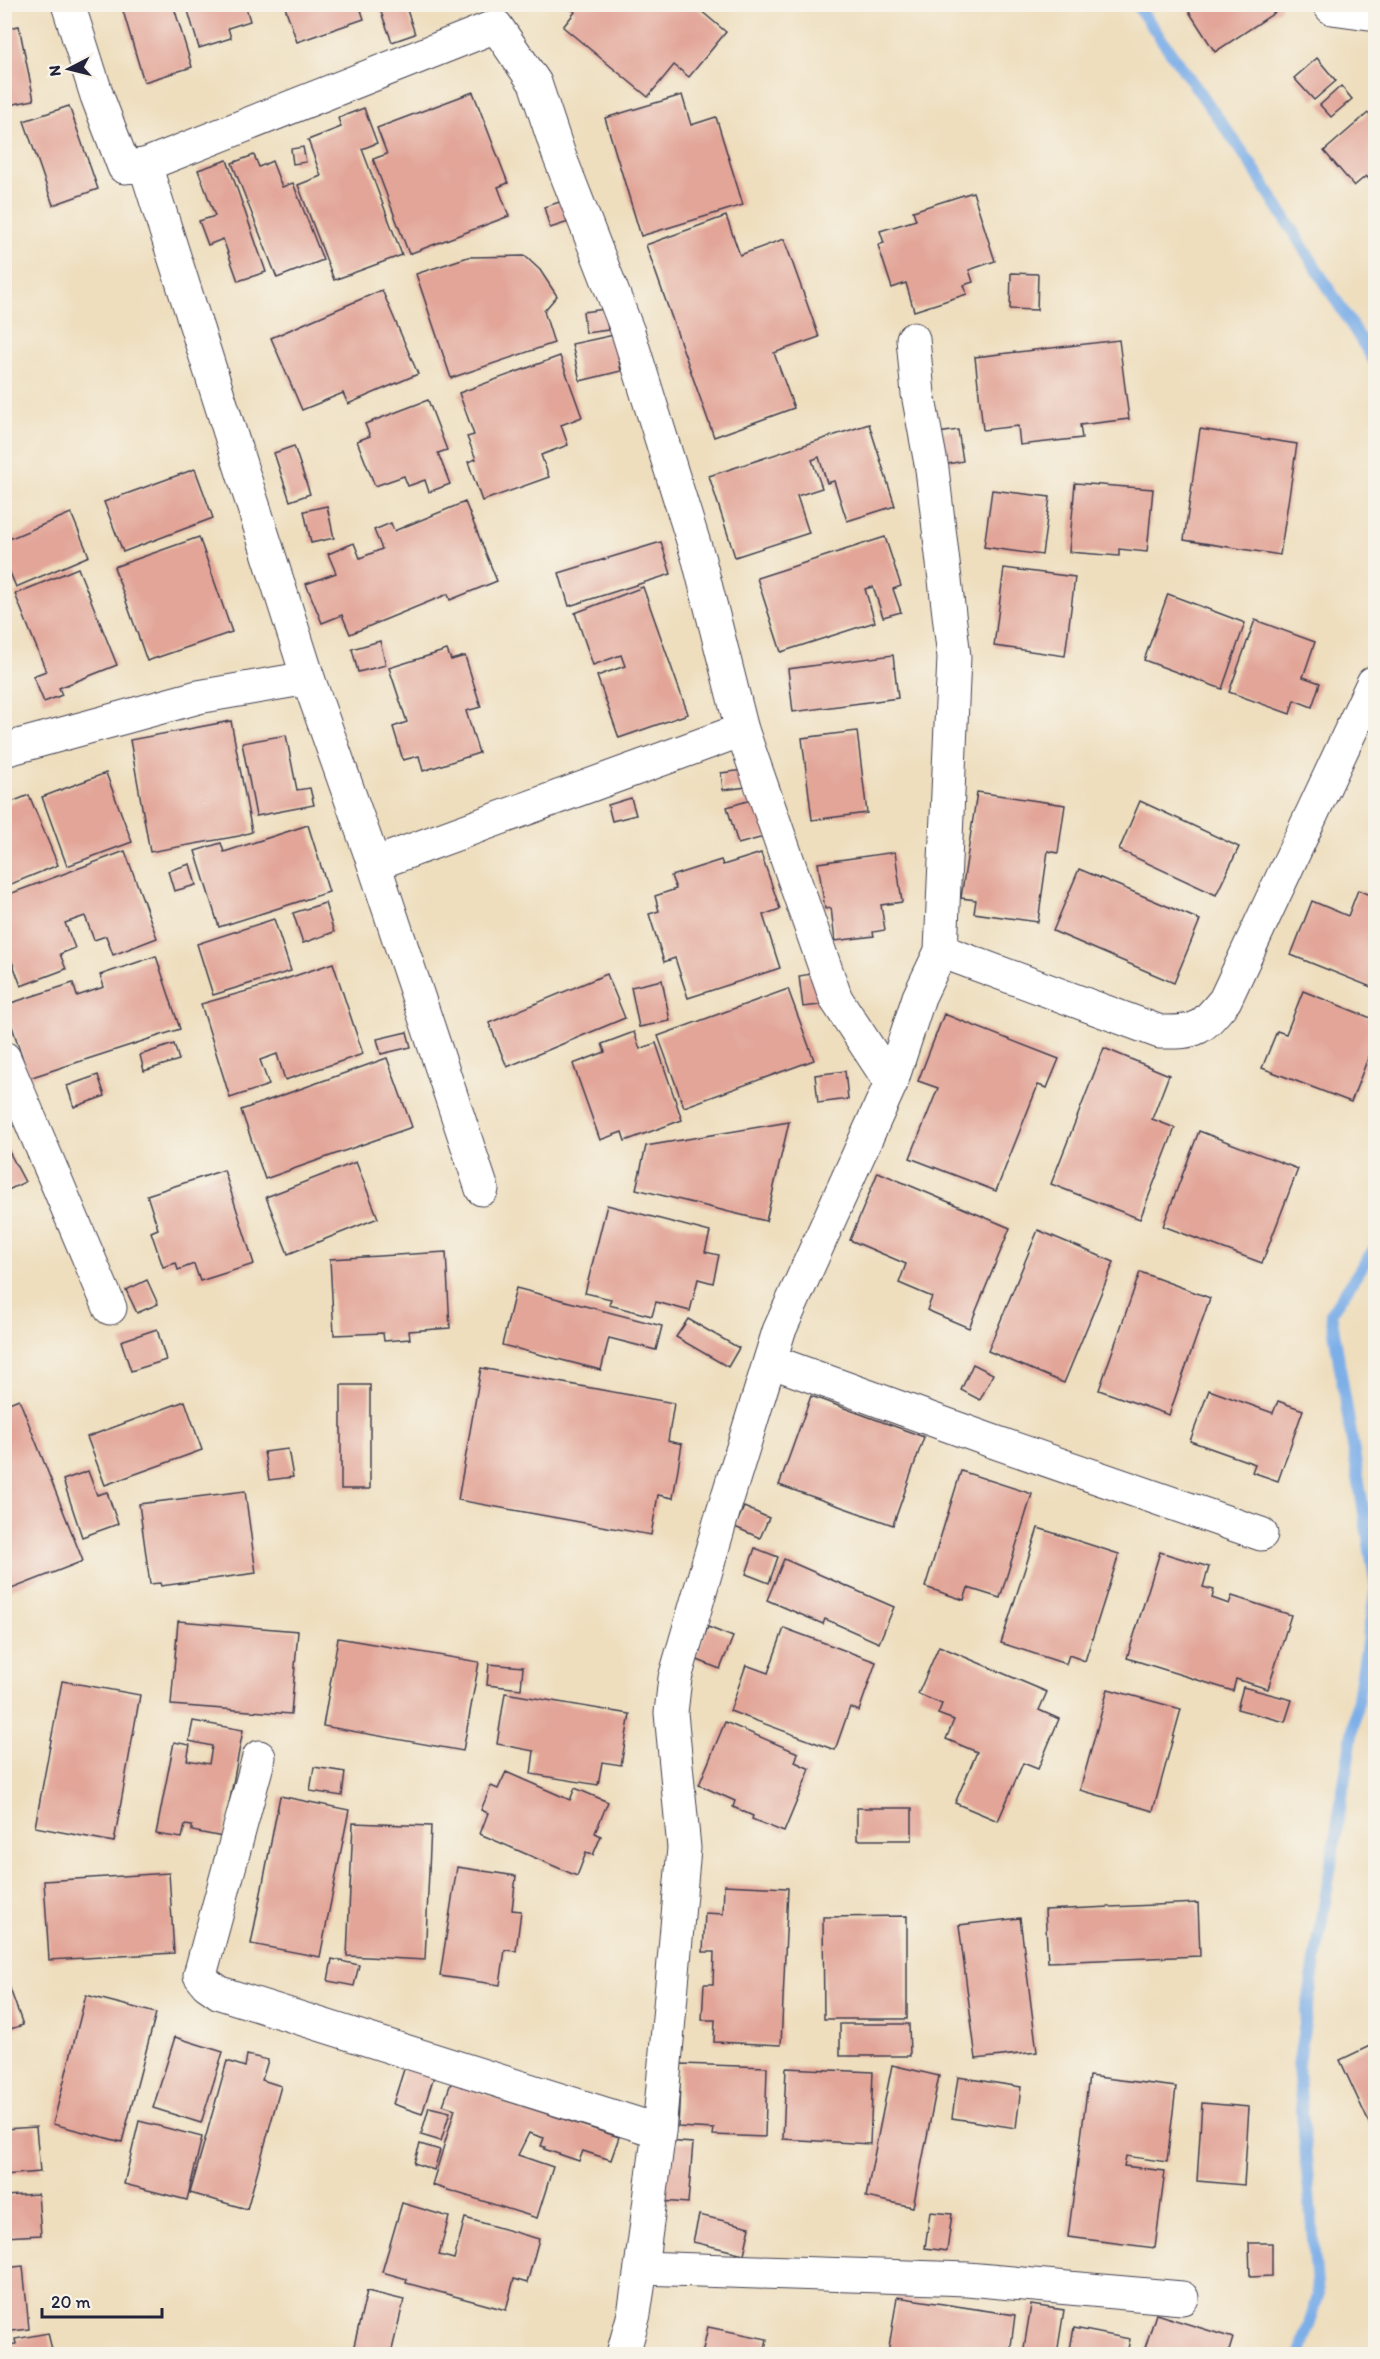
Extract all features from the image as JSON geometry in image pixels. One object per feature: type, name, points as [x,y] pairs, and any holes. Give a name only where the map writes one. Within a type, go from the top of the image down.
[{"type":"street","points":[[68,4],[116,150],[124,167],[145,165],[496,26],[535,83],[559,154],[628,333],[699,560],[742,730],[836,999],[891,1083]]},
{"type":"street","points":[[1329,4],[1332,8],[1376,15]]},
{"type":"street","points":[[145,165],[308,678],[374,864],[482,1189]]},
{"type":"street","points":[[624,2355],[642,2268],[659,2131],[684,1848],[671,1713],[675,1678],[779,1331],[891,1083],[919,997],[941,951],[954,657],[932,469],[918,394],[913,339]]},
{"type":"street","points":[[4,750],[198,697],[308,678]]},
{"type":"street","points":[[941,951],[1160,1032],[1186,1032],[1204,1025],[1225,1000],[1373,683]]},
{"type":"street","points":[[374,864],[742,730]]},
{"type":"street","points":[[4,1058],[110,1308]]},
{"type":"street","points":[[770,1361],[1261,1534]]},
{"type":"street","points":[[259,1757],[200,1975],[207,1984],[220,1993],[659,2131]]},
{"type":"street","points":[[642,2268],[967,2279],[1182,2298]]},
{"type":"building","points":[[121,4],[173,4],[192,67],[144,82]]},
{"type":"building","points":[[186,4],[245,4],[250,21],[228,28],[231,38],[199,48]]},
{"type":"building","points":[[284,4],[359,4],[364,19],[297,42]]},
{"type":"building","points":[[378,4],[405,4],[415,34],[392,42]]},
{"type":"building","points":[[565,4],[693,4],[726,32],[689,77],[674,65],[648,97],[563,27],[575,12]]},
{"type":"building","points":[[1184,4],[1280,4],[1282,8],[1215,52]]},
{"type":"building","points":[[19,26],[34,100],[4,106],[4,29]]},
{"type":"building","points":[[1317,58],[1336,81],[1314,100],[1294,78]]},
{"type":"building","points":[[1341,86],[1352,99],[1331,117],[1320,105]]},
{"type":"building","points":[[473,92],[508,183],[498,187],[509,216],[409,254],[373,159],[387,154],[377,128]]},
{"type":"building","points":[[682,95],[691,125],[716,117],[743,205],[641,236],[605,118]]},
{"type":"building","points":[[69,106],[98,189],[53,205],[24,121]]},
{"type":"building","points":[[364,108],[377,143],[362,149],[402,255],[334,280],[298,185],[321,176],[308,140],[341,127],[338,118]]},
{"type":"building","points":[[1368,113],[1376,122],[1376,182],[1373,183],[1366,176],[1354,186],[1324,151]]},
{"type":"building","points":[[303,147],[306,162],[293,164],[291,149]]},
{"type":"building","points":[[254,155],[259,167],[272,161],[282,187],[293,183],[323,260],[277,278],[232,163]]},
{"type":"building","points":[[227,160],[266,272],[238,281],[223,239],[208,245],[199,221],[215,216],[198,170]]},
{"type":"building","points":[[973,192],[995,261],[969,270],[973,282],[964,285],[967,294],[914,311],[906,283],[892,288],[878,245],[884,243],[880,231],[916,220],[913,211]]},
{"type":"building","points":[[569,199],[575,220],[550,228],[544,207]]},
{"type":"building","points":[[726,216],[740,255],[784,239],[819,337],[774,353],[794,408],[714,437],[646,245]]},
{"type":"building","points":[[525,256],[540,270],[557,296],[544,311],[554,343],[451,378],[416,274],[468,257]]},
{"type":"building","points":[[1011,273],[1038,274],[1037,310],[1010,309]]},
{"type":"building","points":[[382,290],[418,374],[348,404],[343,393],[302,410],[271,338]]},
{"type":"building","points":[[605,309],[608,330],[586,333],[583,312]]},
{"type":"building","points":[[614,335],[621,371],[580,381],[572,344]]},
{"type":"building","points":[[1119,340],[1129,419],[1080,425],[1082,438],[1020,445],[1018,426],[983,430],[975,357]]},
{"type":"building","points":[[560,356],[582,417],[561,425],[568,445],[541,455],[549,477],[482,501],[468,462],[476,459],[467,437],[474,435],[459,393]]},
{"type":"building","points":[[428,400],[447,450],[438,453],[450,484],[429,492],[425,480],[408,486],[404,476],[375,486],[357,441],[370,436],[365,424]]},
{"type":"building","points":[[869,424],[895,506],[847,521],[834,481],[827,483],[819,457],[812,460],[822,488],[797,496],[809,533],[735,557],[709,476]]},
{"type":"building","points":[[1200,429],[1297,444],[1280,555],[1184,540]]},
{"type":"building","points":[[958,430],[963,461],[943,465],[938,433]]},
{"type":"building","points":[[294,446],[310,494],[290,501],[274,453]]},
{"type":"building","points":[[195,469],[213,518],[123,552],[104,502]]},
{"type":"building","points":[[1075,483],[1153,489],[1147,552],[1119,549],[1119,556],[1069,552]]},
{"type":"building","points":[[992,490],[1050,497],[1042,555],[984,547]]},
{"type":"building","points":[[465,502],[497,581],[450,600],[448,594],[350,634],[342,615],[322,623],[306,584],[336,573],[328,554],[354,543],[360,558],[382,549],[374,530],[391,523],[394,531]]},
{"type":"building","points":[[327,506],[334,538],[311,543],[304,511]]},
{"type":"building","points":[[71,513],[89,556],[16,587],[4,558],[4,541]]},
{"type":"building","points":[[199,537],[232,632],[147,661],[114,567]]},
{"type":"building","points":[[885,537],[901,586],[893,589],[901,612],[883,617],[873,587],[865,589],[875,622],[781,652],[757,578]]},
{"type":"building","points":[[661,542],[671,574],[569,606],[559,573]]},
{"type":"building","points":[[78,568],[117,665],[59,688],[62,695],[44,702],[33,676],[46,671],[15,594]]},
{"type":"building","points":[[1004,568],[1075,577],[1065,656],[994,646]]},
{"type":"building","points":[[643,587],[688,714],[619,738],[597,676],[625,666],[621,655],[593,665],[575,613]]},
{"type":"building","points":[[1168,594],[1245,623],[1222,689],[1144,660]]},
{"type":"building","points":[[1255,620],[1315,642],[1303,677],[1320,683],[1312,707],[1294,700],[1290,714],[1229,692]]},
{"type":"building","points":[[380,641],[386,665],[358,672],[352,649]]},
{"type":"building","points":[[447,650],[451,660],[465,656],[481,707],[466,711],[479,753],[423,771],[419,756],[403,760],[393,727],[407,722],[389,668]]},
{"type":"building","points":[[893,655],[898,698],[793,712],[788,669]]},
{"type":"building","points":[[231,721],[252,832],[150,852],[130,740]]},
{"type":"building","points":[[857,731],[867,813],[812,820],[802,738]]},
{"type":"building","points":[[286,735],[297,790],[310,788],[314,805],[256,816],[242,743]]},
{"type":"building","points":[[744,770],[747,787],[723,790],[721,773]]},
{"type":"building","points":[[106,773],[132,842],[67,866],[42,797]]},
{"type":"building","points":[[977,792],[1065,805],[1058,853],[1048,851],[1038,922],[974,913],[976,900],[961,898]]},
{"type":"building","points":[[29,795],[58,865],[4,887],[4,805]]},
{"type":"building","points":[[761,797],[771,835],[738,844],[727,807]]},
{"type":"building","points":[[631,798],[636,815],[612,821],[608,805]]},
{"type":"building","points":[[1140,801],[1239,847],[1216,895],[1119,850]]},
{"type":"building","points":[[308,825],[329,892],[219,927],[195,851],[221,843],[224,852]]},
{"type":"building","points":[[125,851],[157,938],[113,955],[106,936],[94,940],[85,916],[65,923],[75,948],[60,954],[66,969],[21,986],[4,940],[4,896]]},
{"type":"building","points":[[895,852],[902,902],[881,905],[885,930],[873,932],[874,936],[835,941],[831,908],[825,909],[818,863]]},
{"type":"building","points":[[761,853],[780,909],[763,915],[780,968],[688,998],[675,958],[664,962],[649,914],[659,911],[655,896],[676,889],[671,876],[721,860],[723,865]]},
{"type":"building","points":[[190,864],[196,885],[174,891],[168,871]]},
{"type":"building","points":[[1079,869],[1200,920],[1174,983],[1053,931]]},
{"type":"building","points":[[1358,890],[1376,897],[1376,989],[1291,955],[1312,901],[1348,916]]},
{"type":"building","points":[[325,903],[334,932],[303,943],[293,913]]},
{"type":"building","points":[[274,919],[291,971],[213,995],[197,944]]},
{"type":"building","points":[[156,956],[180,1029],[29,1078],[5,1005],[73,983],[77,996],[104,987],[100,975]]},
{"type":"building","points":[[333,963],[363,1054],[285,1080],[277,1054],[260,1060],[269,1085],[230,1098],[201,1004]]},
{"type":"building","points":[[823,972],[828,1004],[803,1007],[799,976]]},
{"type":"building","points":[[607,974],[625,1018],[507,1067],[489,1023]]},
{"type":"building","points":[[662,980],[670,1021],[639,1027],[631,987]]},
{"type":"building","points":[[788,989],[814,1060],[684,1107],[658,1036]]},
{"type":"building","points":[[1303,991],[1376,1020],[1376,1037],[1351,1102],[1262,1068],[1277,1031],[1286,1034]]},
{"type":"building","points":[[944,1014],[1059,1059],[1047,1088],[1038,1085],[996,1191],[910,1158],[938,1088],[918,1081]]},
{"type":"building","points":[[407,1032],[411,1047],[381,1054],[377,1039]]},
{"type":"building","points":[[634,1032],[640,1049],[656,1043],[682,1120],[625,1141],[622,1132],[600,1140],[573,1064],[605,1052],[602,1044]]},
{"type":"building","points":[[174,1044],[179,1060],[144,1071],[140,1055]]},
{"type":"building","points":[[1104,1048],[1169,1075],[1152,1119],[1175,1128],[1140,1219],[1051,1184]]},
{"type":"building","points":[[387,1058],[412,1127],[265,1179],[241,1110]]},
{"type":"building","points":[[845,1071],[848,1099],[818,1103],[815,1075]]},
{"type":"building","points":[[98,1075],[105,1096],[74,1107],[67,1086]]},
{"type":"building","points":[[789,1122],[766,1221],[636,1189],[646,1146]]},
{"type":"building","points":[[1199,1131],[1298,1169],[1262,1263],[1163,1226]]},
{"type":"building","points":[[4,1142],[25,1182],[4,1192]]},
{"type":"building","points":[[356,1162],[378,1218],[288,1254],[266,1197]]},
{"type":"building","points":[[224,1170],[254,1264],[200,1281],[194,1264],[178,1270],[176,1263],[163,1267],[151,1232],[158,1229],[147,1195]]},
{"type":"building","points":[[878,1172],[1010,1228],[969,1328],[927,1310],[932,1297],[899,1283],[906,1264],[850,1240]]},
{"type":"building","points":[[607,1205],[710,1232],[705,1252],[719,1255],[713,1283],[698,1279],[690,1311],[656,1302],[652,1316],[609,1305],[611,1299],[585,1293]]},
{"type":"building","points":[[1038,1230],[1114,1262],[1064,1383],[988,1351]]},
{"type":"building","points":[[446,1252],[450,1328],[409,1331],[410,1339],[384,1341],[383,1333],[334,1335],[330,1259]]},
{"type":"building","points":[[1140,1272],[1210,1298],[1169,1415],[1099,1390]]},
{"type":"building","points":[[147,1280],[158,1304],[137,1313],[126,1290]]},
{"type":"building","points":[[516,1288],[662,1326],[656,1350],[609,1338],[601,1370],[502,1345]]},
{"type":"building","points":[[688,1319],[739,1348],[728,1367],[676,1337]]},
{"type":"building","points":[[157,1329],[166,1360],[131,1371],[121,1341]]},
{"type":"building","points":[[973,1364],[993,1374],[980,1400],[961,1390]]},
{"type":"building","points":[[481,1368],[674,1403],[668,1441],[682,1444],[673,1498],[658,1495],[651,1535],[458,1500]]},
{"type":"building","points":[[341,1385],[370,1385],[370,1489],[341,1489]]},
{"type":"building","points":[[1209,1390],[1273,1413],[1278,1401],[1303,1410],[1278,1481],[1252,1472],[1255,1464],[1190,1441]]},
{"type":"building","points":[[811,1396],[924,1437],[893,1525],[779,1485]]},
{"type":"building","points":[[19,1399],[83,1561],[4,1592],[4,1405]]},
{"type":"building","points":[[185,1401],[202,1450],[105,1485],[87,1437]]},
{"type":"building","points":[[288,1449],[293,1477],[269,1480],[264,1452]]},
{"type":"building","points":[[88,1471],[97,1495],[107,1492],[118,1524],[82,1537],[63,1480]]},
{"type":"building","points":[[961,1471],[1032,1494],[1000,1598],[968,1588],[964,1600],[925,1587]]},
{"type":"building","points":[[245,1491],[256,1573],[161,1586],[160,1583],[150,1584],[139,1504]]},
{"type":"building","points":[[744,1507],[769,1518],[760,1538],[735,1527]]},
{"type":"building","points":[[1038,1528],[1119,1554],[1085,1661],[1069,1655],[1066,1664],[1001,1643]]},
{"type":"building","points":[[755,1548],[778,1557],[769,1583],[746,1574]]},
{"type":"building","points":[[1160,1552],[1209,1567],[1203,1587],[1214,1590],[1212,1598],[1229,1604],[1232,1596],[1291,1615],[1268,1689],[1236,1679],[1233,1691],[1127,1658]]},
{"type":"building","points":[[784,1559],[894,1607],[879,1643],[825,1619],[823,1624],[767,1600]]},
{"type":"building","points":[[178,1621],[298,1631],[291,1714],[171,1705]]},
{"type":"building","points":[[708,1627],[733,1637],[720,1669],[695,1659]]},
{"type":"building","points":[[784,1628],[876,1662],[859,1711],[850,1707],[835,1750],[730,1711],[746,1665],[768,1673]]},
{"type":"building","points":[[338,1638],[479,1662],[463,1751],[323,1726]]},
{"type":"building","points":[[939,1646],[1047,1692],[1039,1710],[1059,1719],[1038,1769],[1023,1763],[998,1821],[955,1803],[977,1752],[946,1739],[954,1720],[938,1714],[942,1704],[918,1694]]},
{"type":"building","points":[[489,1664],[523,1667],[521,1689],[487,1685]]},
{"type":"building","points":[[62,1681],[140,1695],[114,1842],[35,1827]]},
{"type":"building","points":[[1243,1687],[1292,1700],[1285,1722],[1237,1709]]},
{"type":"building","points":[[1108,1689],[1181,1709],[1153,1811],[1080,1790]]},
{"type":"building","points":[[505,1693],[630,1714],[621,1765],[602,1762],[598,1785],[531,1774],[534,1751],[497,1744]]},
{"type":"building","points":[[193,1721],[243,1730],[223,1837],[192,1831],[192,1826],[185,1825],[182,1838],[156,1834],[174,1742],[190,1745],[187,1760],[209,1764],[212,1746],[189,1741]]},
{"type":"building","points":[[725,1722],[798,1753],[795,1762],[810,1769],[784,1832],[752,1819],[753,1816],[733,1807],[735,1801],[699,1785]]},
{"type":"building","points":[[314,1767],[345,1772],[342,1796],[310,1791]]},
{"type":"building","points":[[506,1772],[570,1800],[575,1788],[608,1802],[595,1833],[601,1836],[593,1855],[586,1853],[577,1876],[480,1834],[488,1813],[481,1810],[491,1786],[498,1789]]},
{"type":"building","points":[[280,1796],[349,1810],[320,1957],[251,1944]]},
{"type":"building","points":[[857,1808],[912,1808],[912,1840],[857,1840]]},
{"type":"building","points":[[353,1823],[431,1826],[425,1960],[347,1956]]},
{"type":"building","points":[[457,1867],[516,1876],[512,1910],[521,1911],[516,1951],[505,1950],[500,1985],[440,1976]]},
{"type":"building","points":[[169,1873],[174,1953],[49,1960],[44,1881]]},
{"type":"building","points":[[724,1885],[788,1888],[781,2045],[714,2042],[715,2020],[702,2020],[704,1984],[713,1984],[714,1952],[703,1952],[705,1913],[723,1914]]},
{"type":"building","points":[[1198,1903],[1200,1956],[1048,1962],[1045,1910]]},
{"type":"building","points":[[907,1916],[907,2019],[824,2019],[823,1917]]},
{"type":"building","points":[[1020,1918],[1037,2052],[976,2059],[959,1925]]},
{"type":"building","points":[[332,1959],[359,1965],[354,1986],[328,1981]]},
{"type":"building","points":[[4,1972],[23,2025],[4,2031]]},
{"type":"building","points":[[86,1995],[156,2013],[122,2142],[53,2124]]},
{"type":"building","points":[[840,2024],[909,2024],[910,2056],[840,2056]]},
{"type":"building","points":[[175,2037],[223,2052],[201,2123],[153,2108]]},
{"type":"building","points":[[1376,2043],[1376,2138],[1340,2060]]},
{"type":"building","points":[[247,2055],[268,2060],[262,2080],[281,2086],[247,2209],[190,2193],[227,2061],[245,2067]]},
{"type":"building","points":[[406,2063],[435,2073],[422,2114],[393,2104]]},
{"type":"building","points":[[681,2064],[767,2067],[765,2137],[713,2135],[714,2129],[678,2127]]},
{"type":"building","points":[[892,2065],[939,2076],[913,2207],[866,2197]]},
{"type":"building","points":[[786,2068],[873,2072],[870,2144],[783,2139]]},
{"type":"building","points":[[1089,2076],[1176,2087],[1167,2162],[1126,2156],[1124,2166],[1165,2171],[1155,2248],[1068,2237]]},
{"type":"building","points":[[958,2077],[1021,2087],[1016,2128],[952,2118]]},
{"type":"building","points":[[451,2083],[619,2137],[611,2160],[583,2151],[579,2161],[544,2149],[545,2147],[541,2146],[544,2138],[529,2133],[518,2155],[553,2167],[537,2218],[432,2185],[455,2109],[443,2105]]},
{"type":"building","points":[[1202,2103],[1249,2107],[1244,2185],[1197,2181]]},
{"type":"building","points":[[429,2107],[450,2112],[441,2141],[421,2135]]},
{"type":"building","points":[[139,2121],[202,2137],[187,2200],[124,2184]]},
{"type":"building","points":[[36,2127],[40,2172],[4,2175],[4,2129]]},
{"type":"building","points":[[665,2141],[693,2143],[688,2203],[661,2201]]},
{"type":"building","points":[[420,2144],[440,2150],[434,2170],[414,2163]]},
{"type":"building","points":[[38,2194],[41,2235],[4,2237],[4,2196]]},
{"type":"building","points":[[402,2203],[449,2217],[439,2255],[454,2259],[465,2218],[539,2239],[527,2283],[514,2279],[506,2310],[406,2283],[407,2279],[382,2272]]},
{"type":"building","points":[[930,2212],[952,2214],[947,2251],[925,2248]]},
{"type":"building","points":[[699,2215],[750,2227],[744,2254],[693,2242]]},
{"type":"building","points":[[1249,2243],[1272,2243],[1272,2276],[1250,2277]]},
{"type":"building","points":[[23,2266],[29,2329],[4,2332],[4,2268]]},
{"type":"building","points":[[367,2291],[404,2300],[391,2354],[352,2354]]},
{"type":"building","points":[[897,2297],[1015,2315],[1010,2354],[888,2354]]},
{"type":"building","points":[[1031,2305],[1064,2310],[1057,2354],[1023,2354]]},
{"type":"building","points":[[1156,2314],[1233,2338],[1228,2354],[1143,2354]]},
{"type":"building","points":[[708,2327],[767,2339],[764,2354],[702,2354]]},
{"type":"building","points":[[1074,2328],[1130,2339],[1127,2354],[1069,2354]]},
{"type":"building","points":[[48,2333],[53,2354],[4,2354],[4,2346],[16,2344],[15,2339]]},
{"type":"waterway","points":[[1136,4],[1249,161],[1376,364]]},
{"type":"waterway","points":[[1376,1246],[1331,1313],[1376,1586]]},
{"type":"waterway","points":[[1300,2354],[1318,2296],[1298,2066],[1376,1588]]}]
